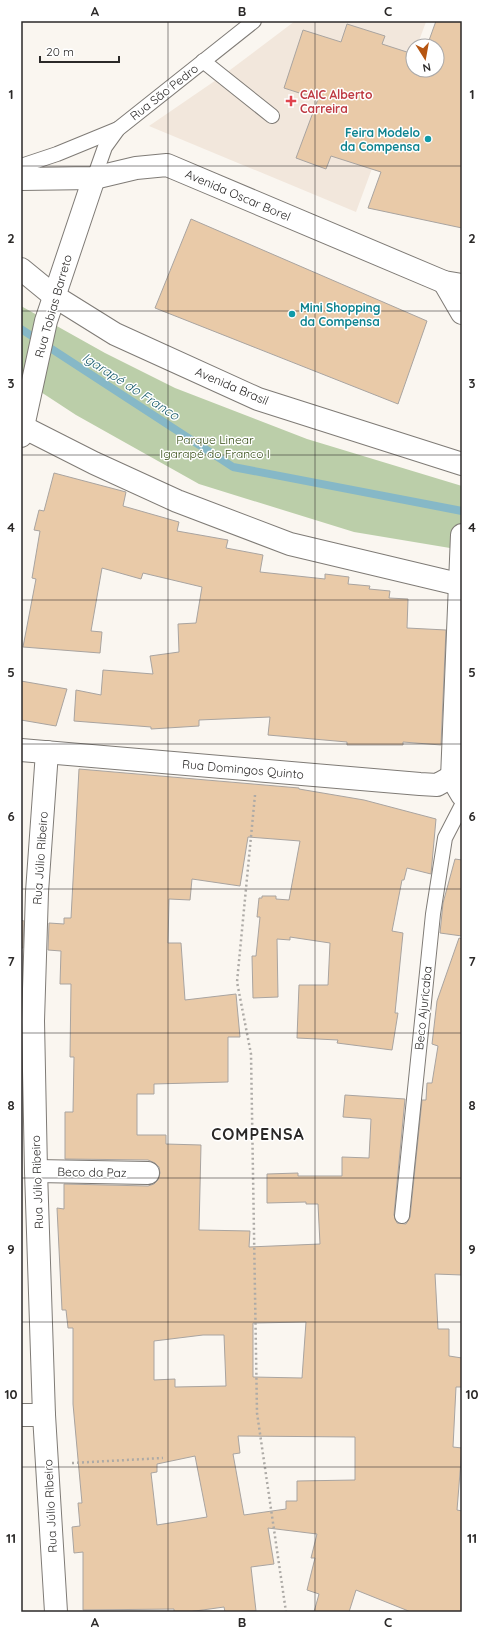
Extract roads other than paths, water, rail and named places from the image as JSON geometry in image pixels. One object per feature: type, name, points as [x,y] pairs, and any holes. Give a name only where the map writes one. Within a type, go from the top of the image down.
[{"type":"main road","name":"Avenida Oscar Borel","points":[[21,179],[94,178],[136,168],[167,165],[453,283],[462,313]]},
{"type":"main road","name":"Rua Tobias Barreto","points":[[22,429],[46,320],[94,178]]},
{"type":"main road","name":"Avenida Brasil","points":[[21,269],[54,296],[115,334],[258,399],[462,464]]},
{"type":"main road","points":[[22,429],[177,501],[290,544],[461,585]]},
{"type":"main road","points":[[459,782],[462,538]]},
{"type":"main road","name":"Rua Domingos Quinto","points":[[21,750],[420,784],[437,785],[459,782]]},
{"type":"main road","name":"Rua Júlio Ribeiro","points":[[47,752],[37,892],[33,1021],[44,1415],[56,1612]]},
{"type":"main road","name":"Beco da Paz","points":[[36,1171],[148,1172]]},
{"type":"main road","points":[[21,1415],[44,1415]]},
{"type":"lane","name":"Rua São Pedro","points":[[94,178],[105,147],[118,129],[254,21]]},
{"type":"lane","points":[[203,61],[272,116]]},
{"type":"lane","points":[[21,166],[57,154],[118,129]]},
{"type":"lane","name":"Beco Ajuricaba","points":[[402,1216],[434,906],[445,838],[462,805]]},
{"type":"waterway","name":"Igarapé do Franco","points":[[21,329],[233,467],[462,511]]},
{"type":"place","name":"CAIC Alberto Carreira","points":[[291,101]]},
{"type":"place","name":"Feira Modelo da Compensa","points":[[428,139]]},
{"type":"place","name":"Mini Shopping da Compensa","points":[[292,314]]},
{"type":"district","name":"COMPENSA","points":[[258,1134]]},
{"type":"park label","name":"Parque Linear Igarapé do Franco I","points":[[215,446]]}]
